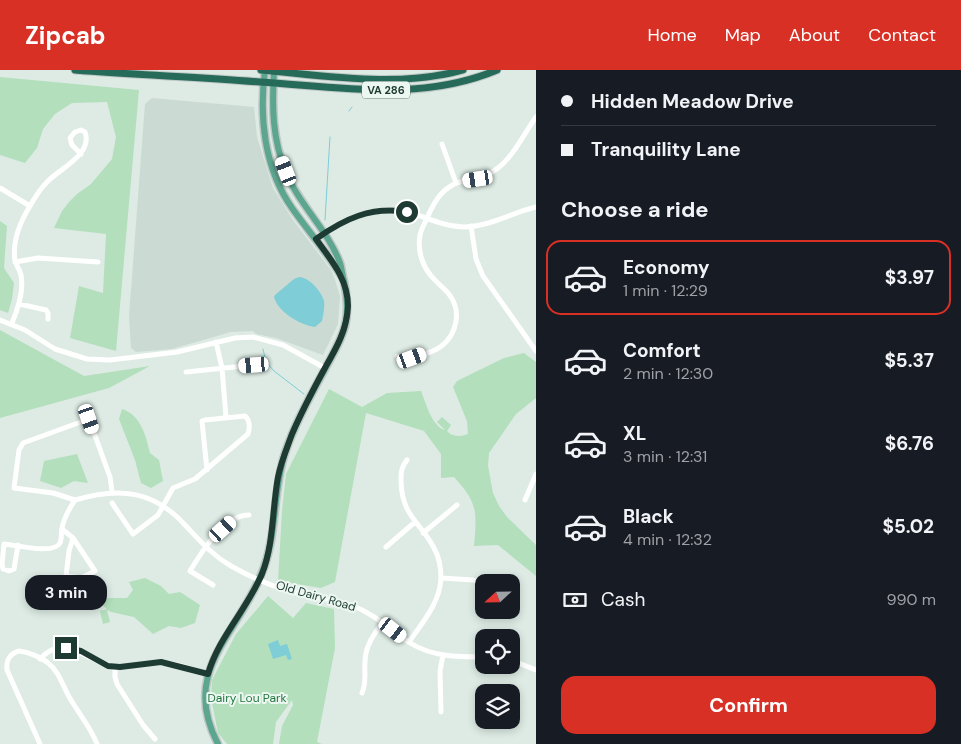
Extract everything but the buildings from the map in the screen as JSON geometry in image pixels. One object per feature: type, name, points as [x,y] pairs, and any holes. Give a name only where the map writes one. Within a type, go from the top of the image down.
[{"type":"highway","name":"VA 286","points":[[75,70],[371,91],[425,89],[462,82],[497,70]]},
{"type":"highway","name":"VA 286","points":[[264,70],[398,79],[444,75],[463,70]]},
{"type":"main road","points":[[264,70],[262,111],[273,170],[283,194],[292,208],[344,280]]},
{"type":"main road","points":[[218,744],[206,711],[205,694],[208,674],[215,656],[260,579],[271,539],[276,490],[282,463],[293,432],[342,336],[346,324],[348,304],[340,263],[324,234],[291,184],[281,159],[276,141],[273,116],[274,71]]},
{"type":"street","points":[[397,356],[412,358],[435,350],[446,342],[456,325],[456,310],[451,297],[430,276],[422,260],[421,230],[438,196],[456,183],[484,177],[497,169],[536,116]]},
{"type":"street","points":[[442,144],[456,183]]},
{"type":"street","points":[[12,323],[20,304],[21,277],[15,262],[18,227],[46,182],[81,154]]},
{"type":"street","points":[[0,188],[30,206]]},
{"type":"street","points":[[316,239],[354,216],[376,210],[402,211],[453,226],[471,226],[494,222],[536,207]]},
{"type":"street","points":[[471,226],[476,259],[483,276],[536,351]]},
{"type":"street","points":[[15,262],[38,258],[98,262]]},
{"type":"street","points":[[20,304],[46,310],[48,319]]},
{"type":"street","points":[[0,320],[12,323],[55,349],[87,359],[110,360],[177,352],[242,337],[264,339],[283,345],[326,368]]},
{"type":"street","points":[[216,342],[222,368],[226,417]]},
{"type":"street","points":[[186,372],[254,365]]},
{"type":"street","points":[[112,503],[133,534],[154,519],[173,488],[195,479],[207,470],[248,434],[249,421],[245,416],[202,421],[207,470]]},
{"type":"street","points":[[18,545],[14,569],[9,571],[3,569],[4,544],[18,545],[53,549],[59,544],[66,513],[75,500],[53,493],[14,488],[19,450],[23,443],[89,419],[110,477],[112,492]]},
{"type":"street","points":[[407,460],[401,473],[406,509],[435,548],[441,578],[440,588],[434,605],[409,642]]},
{"type":"street","points":[[525,500],[536,474]]},
{"type":"street","name":"Old Dairy Road","points":[[75,500],[112,492],[132,493],[163,506],[178,517],[204,548],[230,565],[297,593],[352,605],[383,622],[409,642],[426,651],[443,656],[475,657]]},
{"type":"street","points":[[424,533],[457,505]]},
{"type":"street","points":[[213,585],[190,571],[204,548],[232,521],[238,517],[249,515]]},
{"type":"street","points":[[386,547],[415,522]]},
{"type":"street","points":[[62,529],[72,538],[95,571],[81,578],[66,576],[72,538]]},
{"type":"street","points":[[441,578],[475,581]]},
{"type":"street","points":[[362,693],[366,682],[365,662],[367,649],[383,622]]},
{"type":"street","points":[[40,658],[54,649],[66,648],[81,651],[100,663],[115,667],[161,662],[208,674]]},
{"type":"street","points":[[40,744],[7,670],[7,662],[11,654],[19,651],[40,658],[52,666],[98,744]]},
{"type":"street","points":[[441,712],[440,671],[443,656]]},
{"type":"street","points":[[520,663],[535,668]]},
{"type":"street","points":[[115,667],[117,684],[155,739]]},
{"type":"shaded area","points":[[152,98],[254,107],[257,137],[273,188],[293,220],[331,270],[340,296],[338,324],[323,355],[276,338],[256,334],[253,331],[231,332],[172,349],[136,352],[131,348],[129,316],[145,104]]},
{"type":"green space","points":[[0,77],[139,90],[116,351],[70,338],[79,286],[103,293],[106,234],[54,228],[62,211],[69,202],[91,184],[112,159],[116,137],[107,102],[72,103],[55,114],[43,129],[37,148],[25,163],[0,155]]},
{"type":"green space","points":[[0,221],[7,226],[4,268],[14,283],[8,313],[0,310]]},
{"type":"green space","points":[[0,330],[84,376],[150,366],[109,388],[0,418]]},
{"type":"green space","points":[[524,353],[536,362],[536,398],[516,414],[489,453],[488,466],[493,493],[499,506],[507,517],[536,545],[536,576],[498,545],[474,546],[476,525],[472,501],[454,477],[441,478],[441,454],[424,431],[366,413],[335,582],[321,588],[278,581],[286,474],[329,389],[362,407],[387,393],[421,391],[436,424],[445,430],[437,422],[442,417],[451,425],[447,431],[449,433],[462,436],[468,434],[467,421],[453,387],[457,381],[504,358]]},
{"type":"green space","points":[[122,409],[134,416],[138,421],[142,427],[150,453],[159,460],[163,481],[151,488],[141,483],[135,460],[119,419]]},
{"type":"green space","points":[[77,454],[88,483],[74,481],[61,488],[40,481],[44,461]]},
{"type":"green space","points":[[145,578],[161,586],[169,594],[180,592],[200,605],[195,623],[181,628],[169,626],[153,634],[134,617],[107,610],[110,622],[103,624],[100,611],[107,609],[100,603],[109,598],[127,598],[133,590],[129,582]]},
{"type":"green space","name":"Dairy Lou Park","points":[[268,596],[293,618],[306,603],[334,609],[335,648],[317,742],[322,744],[279,744],[282,726],[293,705],[292,700],[276,722],[273,744],[227,744],[218,733],[211,698],[212,680],[236,634]]},
{"type":"water","points":[[299,277],[307,279],[321,293],[324,301],[322,321],[315,327],[303,324],[290,317],[276,303],[274,297],[294,279]]},
{"type":"water","points":[[278,640],[280,646],[287,644],[292,659],[288,660],[286,655],[273,659],[268,644]]},
{"type":"waterway","points":[[349,111],[352,107]]},
{"type":"waterway","points":[[325,220],[330,137]]},
{"type":"waterway","points":[[263,349],[266,362],[274,371],[304,394]]},
{"type":"route","points":[[66,648],[81,651],[108,666],[120,667],[161,662],[208,674],[215,656],[249,600],[262,574],[272,531],[278,476],[286,450],[303,411],[335,351],[346,324],[348,304],[344,280],[316,239],[341,222],[359,214],[376,210],[407,212]]}]
